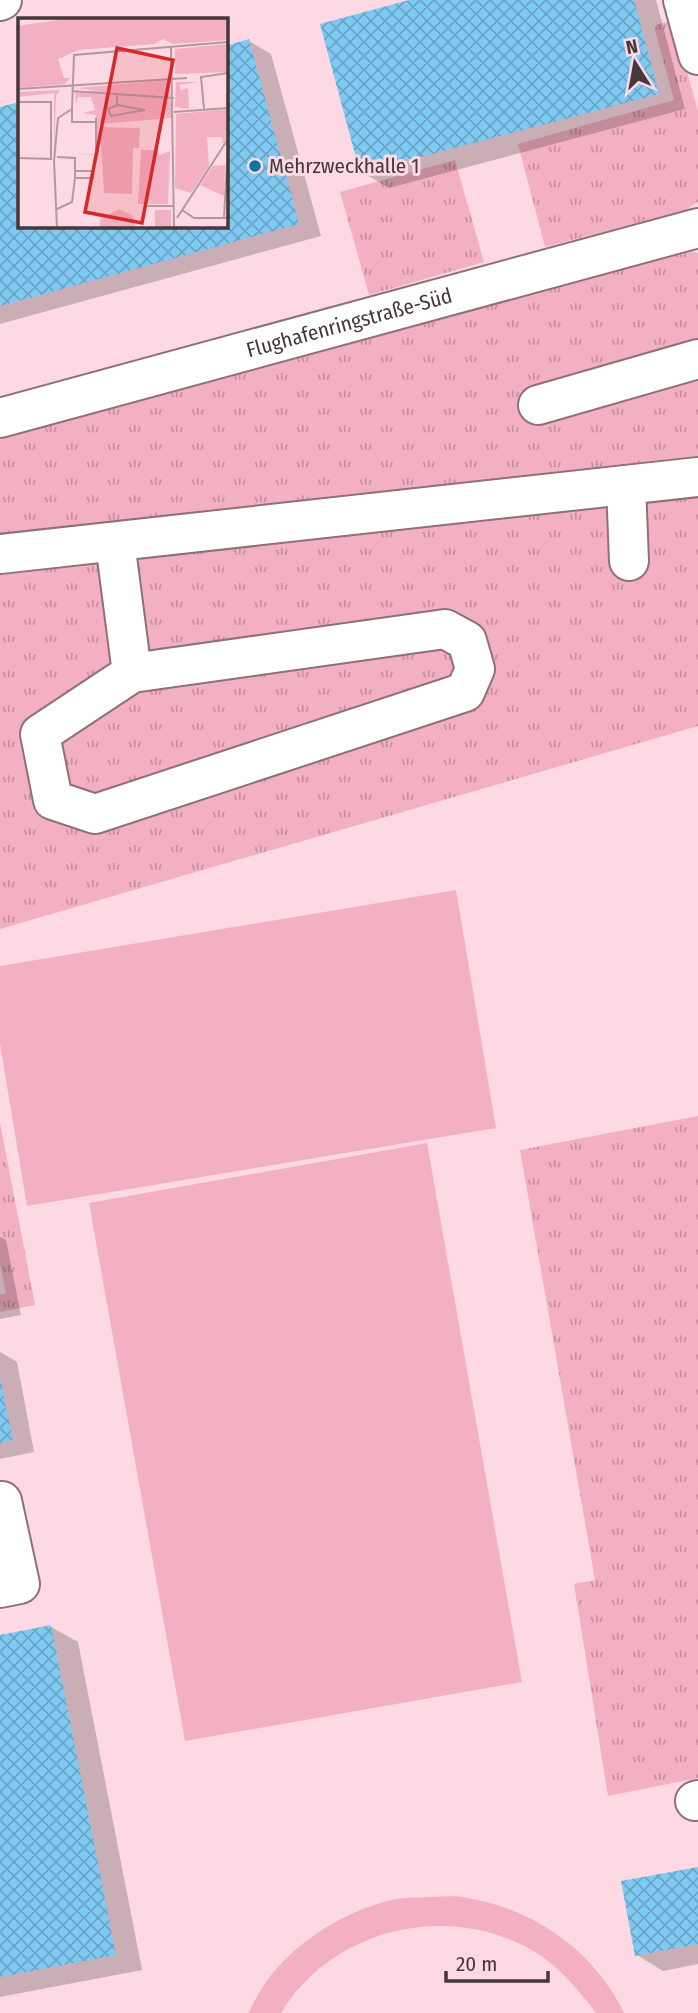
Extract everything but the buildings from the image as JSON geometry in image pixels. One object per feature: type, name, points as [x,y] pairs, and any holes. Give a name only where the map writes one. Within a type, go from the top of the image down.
[{"type":"lane","points":[[683,0],[698,55]]},
{"type":"lane","name":"Flughafenringstraße-Süd","points":[[0,418],[698,228]]},
{"type":"lane","points":[[538,405],[698,359]]},
{"type":"lane","points":[[0,554],[698,477]]},
{"type":"lane","points":[[626,485],[629,561]]},
{"type":"lane","points":[[116,542],[132,673]]},
{"type":"lane","points":[[445,629],[467,641],[475,669],[465,692],[95,814],[53,800],[40,734],[132,673],[445,629]]},
{"type":"lane","points":[[0,1502],[2,1501],[20,1584],[0,1588]]},
{"type":"green space","points":[[669,21],[674,26],[698,111],[698,202],[685,210],[545,247],[518,144],[674,100],[655,30],[656,25]]},
{"type":"green space","points":[[455,160],[484,262],[369,295],[340,192]]},
{"type":"green space","points":[[698,253],[698,726],[0,929],[0,437],[634,263]]},
{"type":"green space","points":[[456,890],[496,1128],[27,1206],[0,1044],[0,966]]},
{"type":"green space","points":[[698,1116],[698,1778],[608,1796],[574,1584],[595,1580],[520,1150]]},
{"type":"green space","points":[[0,1123],[35,1305],[0,1312],[0,1295],[6,1293],[0,1264]]},
{"type":"green space","points":[[427,1143],[522,1682],[185,1741],[89,1203]]},
{"type":"green space","points":[[453,1896],[517,1912],[560,1937],[597,1971],[624,2013],[596,2013],[556,1967],[540,1955],[506,1938],[471,1928],[434,1926],[398,1930],[364,1941],[332,1959],[304,1983],[281,2013],[249,2013],[259,1992],[273,1973],[307,1940],[327,1927],[348,1916],[392,1900]]},
{"type":"place","name":"Mehrzweckhalle 1","points":[[255,166]]}]
